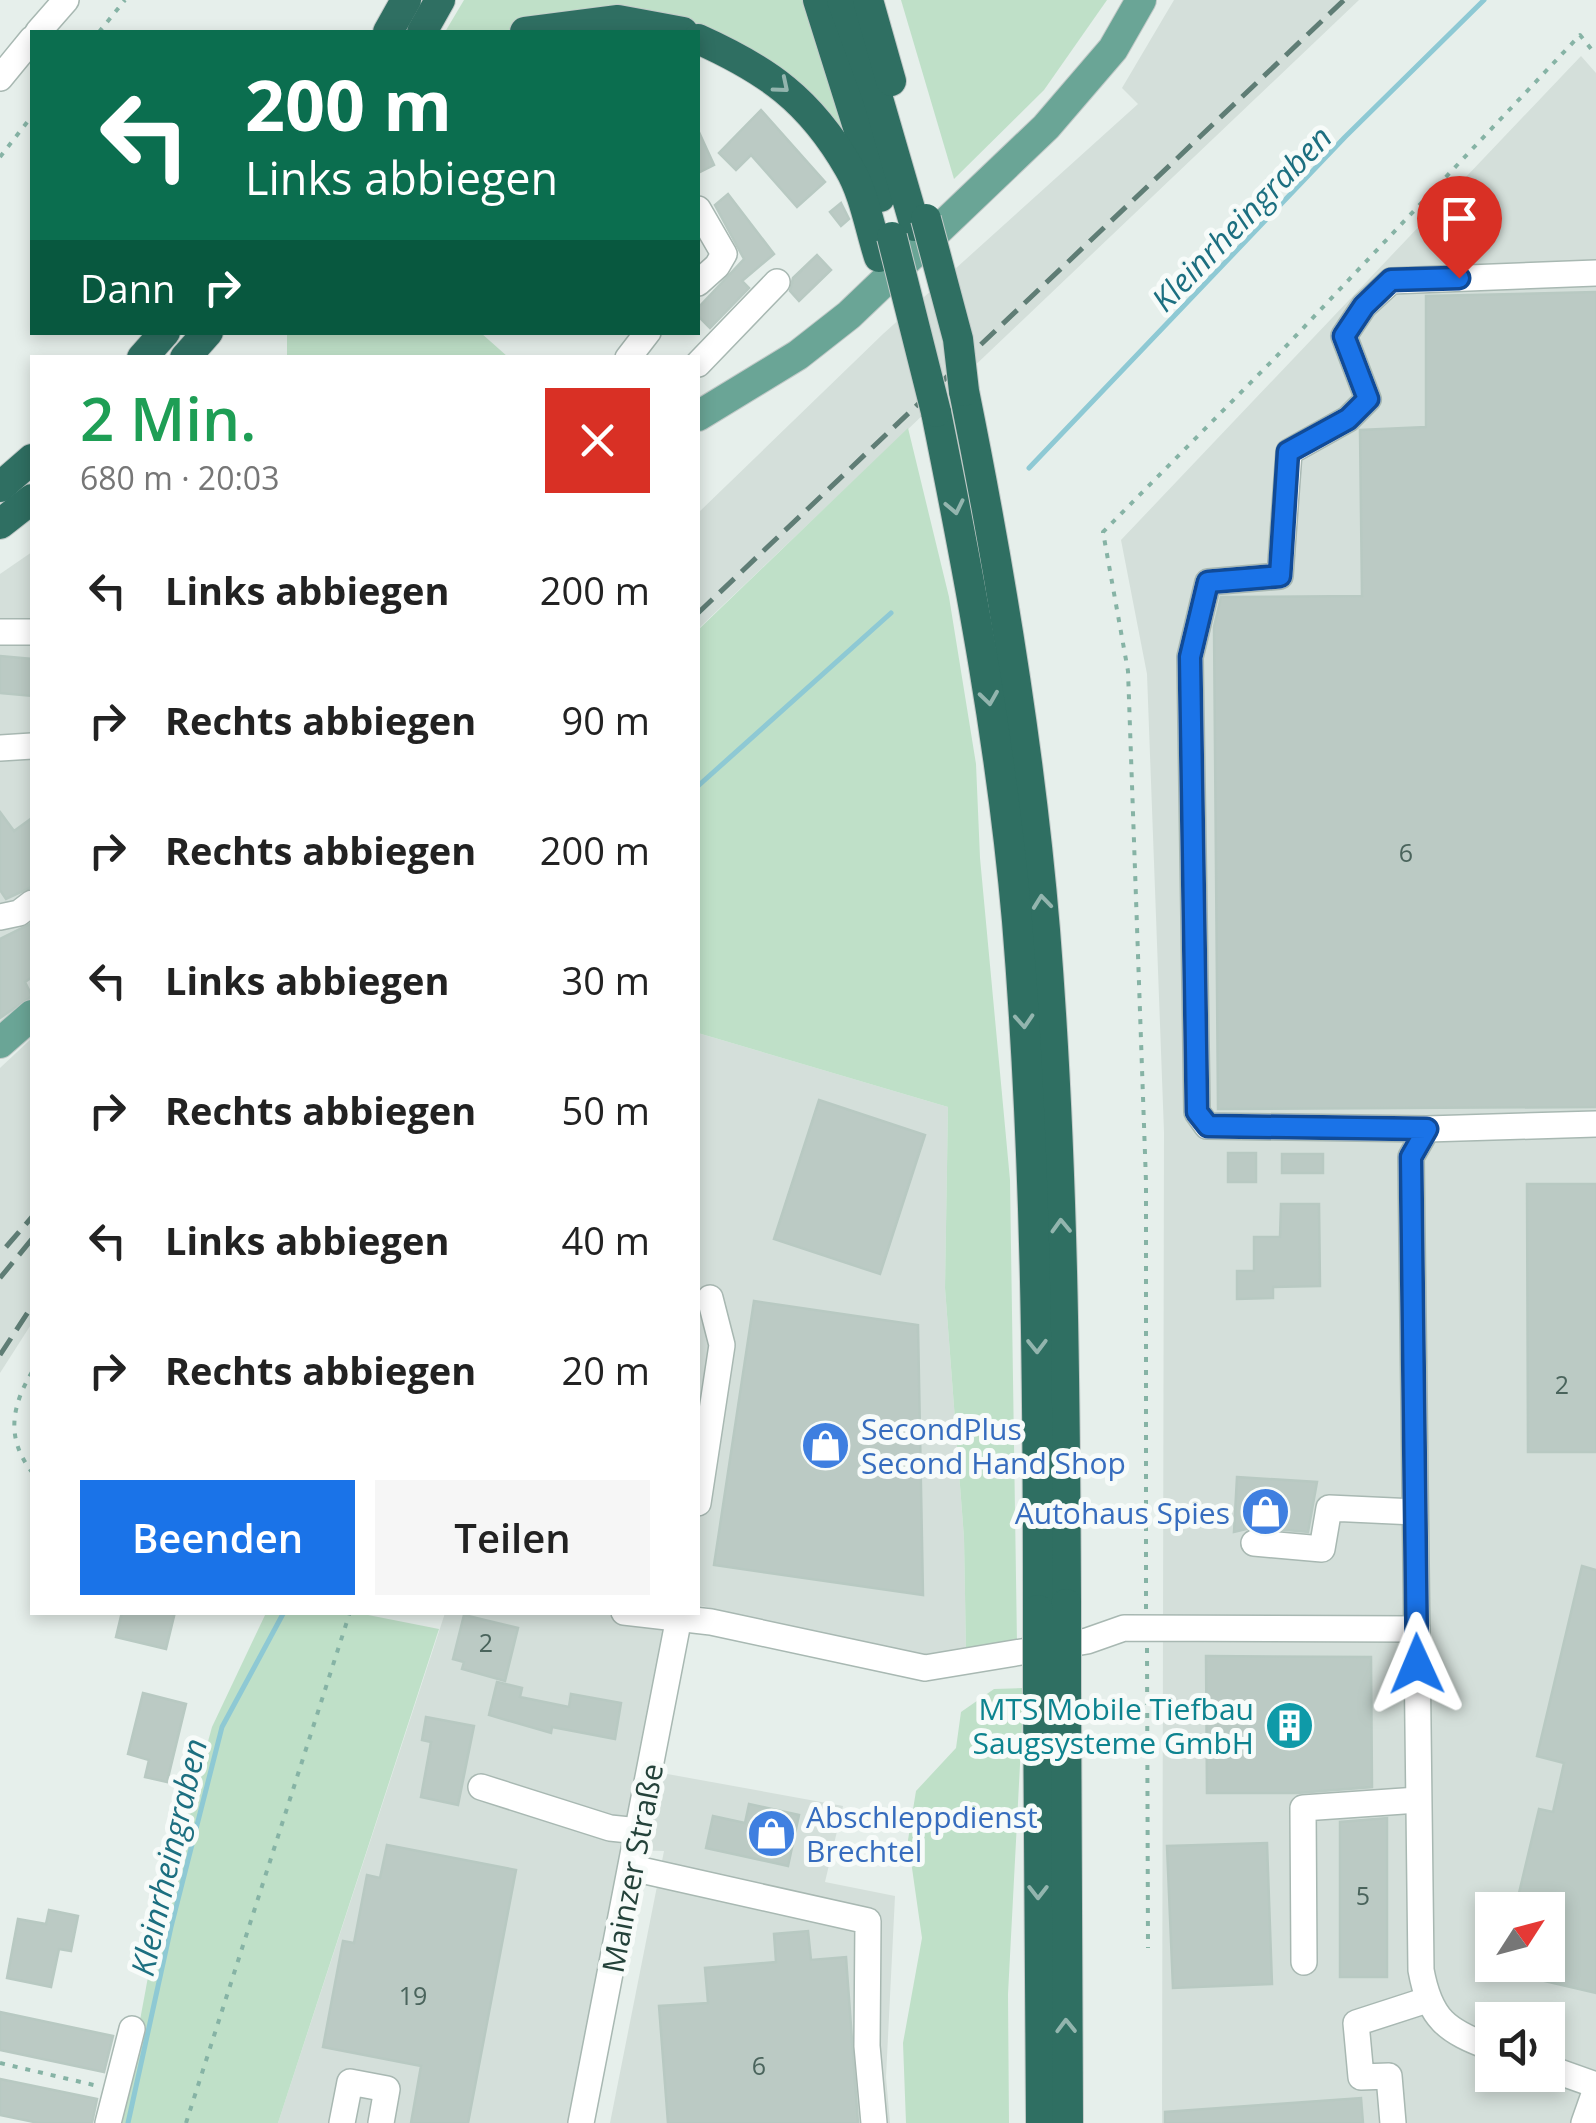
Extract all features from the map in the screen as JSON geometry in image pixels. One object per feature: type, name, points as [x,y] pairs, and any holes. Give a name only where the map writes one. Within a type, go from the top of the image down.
[{"type":"highway","points":[[372,30],[385,0]]},
{"type":"highway","points":[[389,30],[406,0]]},
{"type":"highway","points":[[423,30],[440,0]]},
{"type":"highway","points":[[818,0],[964,390],[990,519],[1026,754],[1044,926],[1059,1165],[1041,2123]]},
{"type":"highway","points":[[842,0],[877,95],[903,235]]},
{"type":"highway","points":[[868,0],[920,349],[974,602],[1016,920],[1052,1607]]},
{"type":"highway","points":[[540,30],[618,20],[672,30]]},
{"type":"highway","points":[[700,40],[756,65],[805,106],[903,235]]},
{"type":"highway","points":[[145,355],[162,335]]},
{"type":"highway","points":[[188,355],[205,335]]},
{"type":"highway","points":[[0,487],[30,461]]},
{"type":"highway","points":[[0,524],[30,501]]},
{"type":"highway","points":[[1052,1690],[1068,2123]]},
{"type":"main road","points":[[700,415],[798,355],[849,315],[1059,113],[1113,49],[1141,0]]},
{"type":"main road","points":[[0,1044],[30,1017]]},
{"type":"street","points":[[40,30],[66,0]]},
{"type":"street","points":[[0,78],[30,41]]},
{"type":"street","points":[[700,212],[724,254],[700,280]]},
{"type":"street","points":[[1596,273],[1391,280],[1364,306],[1344,336],[1368,399],[1348,419],[1288,452],[1280,576],[1208,582],[1190,657],[1197,1112],[1208,1126],[1427,1129],[1596,1124]]},
{"type":"street","points":[[700,362],[776,282]]},
{"type":"street","points":[[630,355],[646,335]]},
{"type":"street","points":[[0,632],[30,632]]},
{"type":"street","points":[[0,748],[30,746]]},
{"type":"street","points":[[0,917],[19,913],[30,905]]},
{"type":"street","points":[[1427,1129],[1411,1157],[1421,1970],[1426,2000],[1436,2018],[1475,2039]]},
{"type":"street","points":[[700,1490],[722,1345],[710,1298]]},
{"type":"street","points":[[1254,1543],[1322,1549],[1329,1508],[1415,1512]]},
{"type":"street","points":[[680,1615],[926,1668],[1086,1641],[1124,1628],[1416,1629]]},
{"type":"street","name":"Mainzer Straße","points":[[582,2123],[680,1615]]},
{"type":"street","points":[[482,1787],[610,1828],[639,1831]]},
{"type":"street","points":[[1304,1962],[1303,1808],[1418,1800]]},
{"type":"street","points":[[632,1868],[868,1921],[867,2046],[874,2123]]},
{"type":"street","points":[[1393,2123],[1389,2076],[1361,2077],[1356,2023],[1426,2000]]},
{"type":"street","points":[[108,2123],[132,2029]]},
{"type":"street","points":[[1565,2075],[1596,2087],[1584,2123]]},
{"type":"street","points":[[342,2123],[350,2082],[387,2089],[380,2123]]},
{"type":"path","points":[[101,30],[125,0]]},
{"type":"path","points":[[1148,1948],[1146,1182],[1128,671],[1102,532],[1273,360],[1580,35],[1596,55]]},
{"type":"path","points":[[0,157],[30,119]]},
{"type":"path","points":[[30,1376],[13,1414],[13,1436],[19,1455],[30,1469]]},
{"type":"path","points":[[186,2123],[349,1615]]},
{"type":"path","points":[[0,2063],[116,2090]]},
{"type":"shaded area","points":[[1174,0],[1359,0],[700,627],[700,511],[883,334],[1138,104],[1122,88]]},
{"type":"shaded area","points":[[1581,56],[1596,73],[1596,2123],[1162,2123],[1164,1132],[1147,674],[1121,540]]},
{"type":"shaded area","points":[[30,553],[30,1001],[0,1027],[0,574]]},
{"type":"shaded area","points":[[700,1034],[948,1107],[945,1288],[964,1538],[966,1651],[921,1660],[700,1605]]},
{"type":"shaded area","points":[[30,1040],[30,1326],[0,1373],[0,1068]]},
{"type":"shaded area","points":[[444,1615],[670,1615],[640,1769],[843,1806],[825,1882],[895,1896],[886,2077],[890,2123],[610,2123],[664,1851],[625,1850],[573,2123],[278,2123]]},
{"type":"green space","points":[[464,0],[805,0],[857,162],[711,33],[517,27],[446,30]]},
{"type":"green space","points":[[901,0],[1107,0],[1044,90],[954,179]]},
{"type":"green space","points":[[287,335],[483,335],[506,355],[287,355]]},
{"type":"green space","points":[[908,428],[949,597],[976,764],[980,858],[1010,1180],[1017,1644],[966,1651],[964,1538],[945,1288],[948,1107],[700,1034],[700,628]]},
{"type":"green space","points":[[265,1615],[368,1615],[439,1629],[278,2123],[121,2123],[158,1923],[212,1727]]},
{"type":"green space","points":[[1024,1688],[1008,1994],[1009,2123],[906,2123],[903,2043],[922,1938],[908,1840],[916,1791],[956,1748],[961,1712],[994,1689]]},
{"type":"building","points":[[761,110],[825,182],[797,207],[751,155],[736,170],[719,153]]},
{"type":"building","points":[[700,134],[714,165],[700,172]]},
{"type":"building","points":[[728,194],[774,254],[742,281],[749,288],[710,328],[700,318],[700,306],[744,259],[715,205]]},
{"type":"building","points":[[841,203],[849,219],[841,226],[830,212]]},
{"type":"building","points":[[817,255],[831,270],[799,301],[790,291],[793,278]]},
{"type":"building","points":[[1596,292],[1596,1107],[1218,1109],[1214,627],[1221,597],[1362,596],[1360,430],[1426,427],[1426,296]]},
{"type":"building","points":[[0,656],[30,659],[30,696],[0,693]]},
{"type":"building","points":[[0,812],[14,831],[30,819],[30,888],[6,899],[0,890]]},
{"type":"building","points":[[30,924],[30,978],[25,982],[30,997],[0,1018],[0,939]]},
{"type":"building","points":[[819,1100],[925,1135],[880,1274],[774,1239]]},
{"type":"building","points":[[1228,1153],[1256,1153],[1256,1182],[1228,1182]]},
{"type":"building","points":[[1282,1154],[1323,1154],[1323,1173],[1282,1173]]},
{"type":"building","points":[[1527,1184],[1596,1184],[1596,1452],[1528,1452]]},
{"type":"building","points":[[1281,1204],[1319,1204],[1320,1286],[1273,1287],[1273,1298],[1237,1299],[1237,1271],[1254,1271],[1254,1237],[1280,1237]]},
{"type":"building","name":"SecondPlus Second Hand Shop","points":[[754,1301],[918,1325],[923,1595],[714,1565]]},
{"type":"building","points":[[1237,1477],[1317,1482],[1308,1532],[1255,1527],[1234,1532]]},
{"type":"building","points":[[1582,1566],[1596,1570],[1596,1993],[1549,1982],[1565,1982],[1565,1892],[1519,1892],[1539,1809],[1553,1812],[1564,1763],[1537,1756]]},
{"type":"building","points":[[121,1615],[174,1615],[166,1649],[116,1637]]},
{"type":"building","points":[[464,1615],[518,1628],[505,1681],[462,1669],[464,1662],[453,1659]]},
{"type":"building","name":"MTS Mobile Tiefbau Saugsysteme GmbH","points":[[1206,1656],[1371,1657],[1372,1787],[1297,1793],[1207,1793]]},
{"type":"building","points":[[497,1682],[522,1688],[520,1697],[569,1707],[571,1694],[621,1703],[615,1739],[552,1727],[551,1733],[489,1715]]},
{"type":"building","points":[[143,1693],[186,1704],[167,1782],[145,1777],[149,1760],[128,1754]]},
{"type":"building","points":[[426,1717],[474,1726],[458,1805],[421,1797],[431,1742],[422,1740]]},
{"type":"building","points":[[749,1804],[799,1815],[788,1866],[706,1848],[713,1816],[745,1823]]},
{"type":"building","points":[[1387,1818],[1387,1977],[1340,1977],[1340,1822]]},
{"type":"building","points":[[1267,1843],[1272,1984],[1173,1988],[1167,1846]]},
{"type":"building","points":[[387,1845],[516,1870],[468,2123],[411,2123],[421,2066],[323,2047],[343,1941],[354,1943],[367,1875],[380,1878]]},
{"type":"building","points":[[49,1910],[78,1916],[71,1951],[59,1949],[51,1987],[7,1978],[18,1919],[46,1924]]},
{"type":"building","points":[[808,1931],[811,1960],[846,1957],[858,2123],[668,2123],[659,2006],[708,2003],[705,1968],[776,1962],[774,1934]]},
{"type":"building","points":[[0,2012],[113,2036],[104,2072],[0,2050]]},
{"type":"building","points":[[0,2079],[97,2099],[92,2123],[39,2123],[0,2115]]},
{"type":"building","points":[[1361,2098],[1363,2123],[1165,2123],[1165,2112]]},
{"type":"waterway","name":"Kleinrheingraben","points":[[1029,468],[1345,137],[1484,0]]},
{"type":"waterway","name":"Kleinrheingraben","points":[[700,784],[891,613]]},
{"type":"waterway","name":"Kleinrheingraben","points":[[128,2123],[171,1927],[222,1727],[282,1615]]},
{"type":"railway","points":[[700,611],[1344,0]]},
{"type":"railway","points":[[6,1247],[30,1219]]},
{"type":"railway","points":[[0,1278],[30,1241]]},
{"type":"railway","points":[[0,1355],[30,1309]]},
{"type":"place","name":"SecondPlus Second Hand Shop","points":[[826,1445]]},
{"type":"place","name":"Autohaus Spies","points":[[1265,1512]]},
{"type":"place","name":"MTS Mobile Tiefbau Saugsysteme GmbH","points":[[1289,1725]]},
{"type":"place","name":"Abschleppdienst Brechtel","points":[[771,1833]]},
{"type":"route","points":[[1417,1664],[1411,1157],[1427,1129],[1208,1126],[1197,1112],[1190,657],[1208,582],[1280,576],[1288,452],[1348,419],[1368,399],[1344,336],[1364,306],[1391,280],[1459,278]]}]
